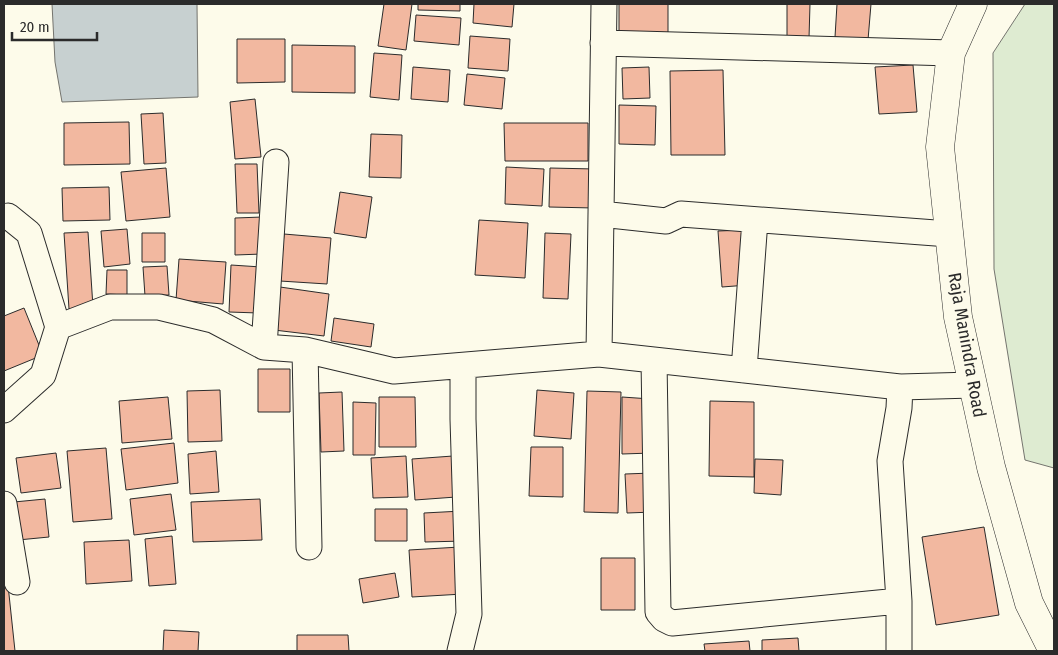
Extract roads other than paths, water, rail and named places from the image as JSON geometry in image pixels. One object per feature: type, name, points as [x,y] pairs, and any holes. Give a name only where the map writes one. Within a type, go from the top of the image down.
[{"type":"street","points":[[599,354],[604,4]]},
{"type":"street","name":"Raja Manindra Road","points":[[974,4],[951,53],[940,147],[958,317],[990,467],[1029,603],[1053,651]]},
{"type":"street","points":[[602,43],[951,53]]},
{"type":"street","points":[[264,347],[276,162]]},
{"type":"street","points":[[601,214],[666,221],[681,214],[949,234]]},
{"type":"street","points":[[4,217],[8,216],[29,233],[58,328],[43,375],[4,410]]},
{"type":"street","points":[[744,370],[755,220]]},
{"type":"street","points":[[58,328],[110,307],[159,307],[213,320],[264,347],[305,350],[394,372],[599,354],[900,387],[972,385]]},
{"type":"street","points":[[305,350],[309,548]]},
{"type":"street","points":[[654,360],[658,612],[664,620],[672,623],[899,602]]},
{"type":"street","points":[[460,651],[469,614],[463,419],[464,366]]},
{"type":"street","points":[[899,651],[899,602],[890,461],[899,408],[900,387]]},
{"type":"street","points":[[4,504],[16,582]]}]
